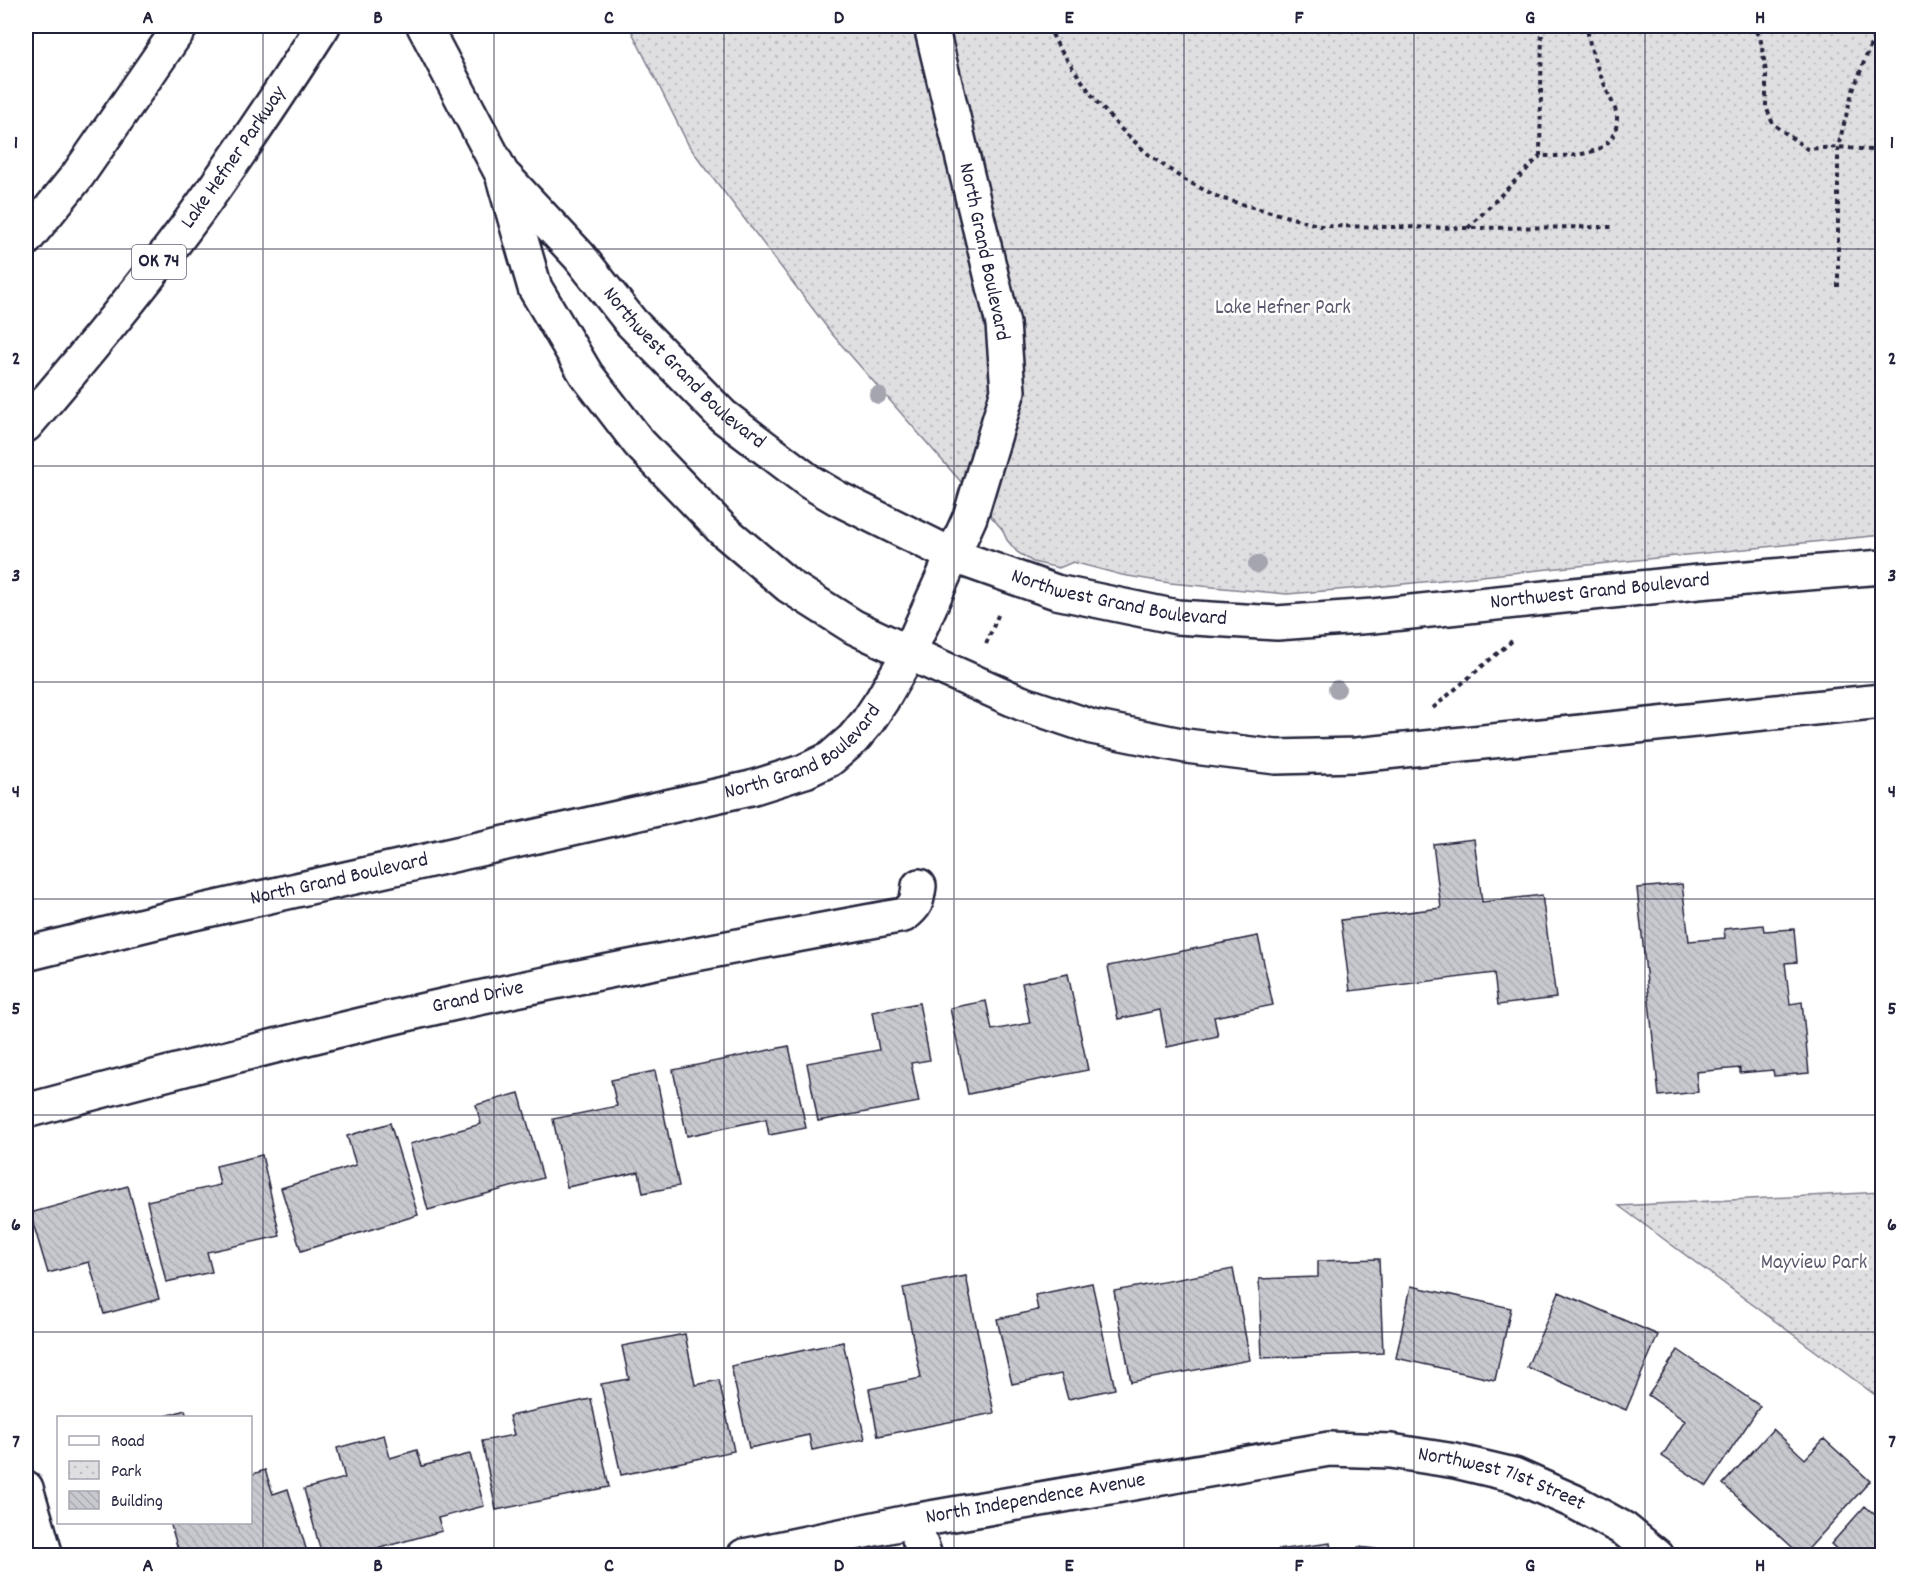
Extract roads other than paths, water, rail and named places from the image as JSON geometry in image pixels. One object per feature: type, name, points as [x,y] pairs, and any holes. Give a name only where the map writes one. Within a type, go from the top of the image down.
[{"type":"main road","points":[[26,238],[78,175],[181,26]]},
{"type":"main road","name":"Lake Hefner Parkway","points":[[26,425],[85,356],[184,230],[281,91],[323,26]]},
{"type":"main road","name":"Northwest Grand Boulevard","points":[[424,26],[502,174],[535,288],[586,374],[639,442],[723,530],[789,586],[854,627],[909,653],[1021,703],[1092,727],[1186,746],[1276,758],[1356,755],[1882,701]]},
{"type":"main road","name":"North Grand Boulevard","points":[[26,954],[176,917],[751,788],[805,771],[830,759],[853,739],[882,700],[909,653],[954,556],[976,501],[1008,391],[1003,324],[931,26]]},
{"type":"main road","name":"Northwest Grand Boulevard","points":[[502,174],[579,256],[631,322],[723,416],[810,482],[837,498],[954,556],[1056,592],[1177,617],[1277,623],[1373,616],[1687,583],[1882,567]]},
{"type":"main road","name":"Grand Drive","points":[[26,1111],[183,1068],[451,1004],[638,965],[904,915],[917,901],[919,886]]},
{"type":"main road","name":"North Independence Avenue","points":[[744,1556],[913,1521],[1329,1449]]},
{"type":"main road","name":"Northwest 71st Street","points":[[1329,1449],[1391,1451],[1455,1461],[1514,1475],[1573,1501],[1614,1524],[1657,1556]]},
{"type":"main road","points":[[26,1488],[45,1556]]},
{"type":"main road","points":[[913,1521],[925,1556]]},
{"type":"park label","name":"Lake Hefner Park","points":[[1283,309]]},
{"type":"park label","name":"Mayview Park","points":[[1814,1264]]}]
